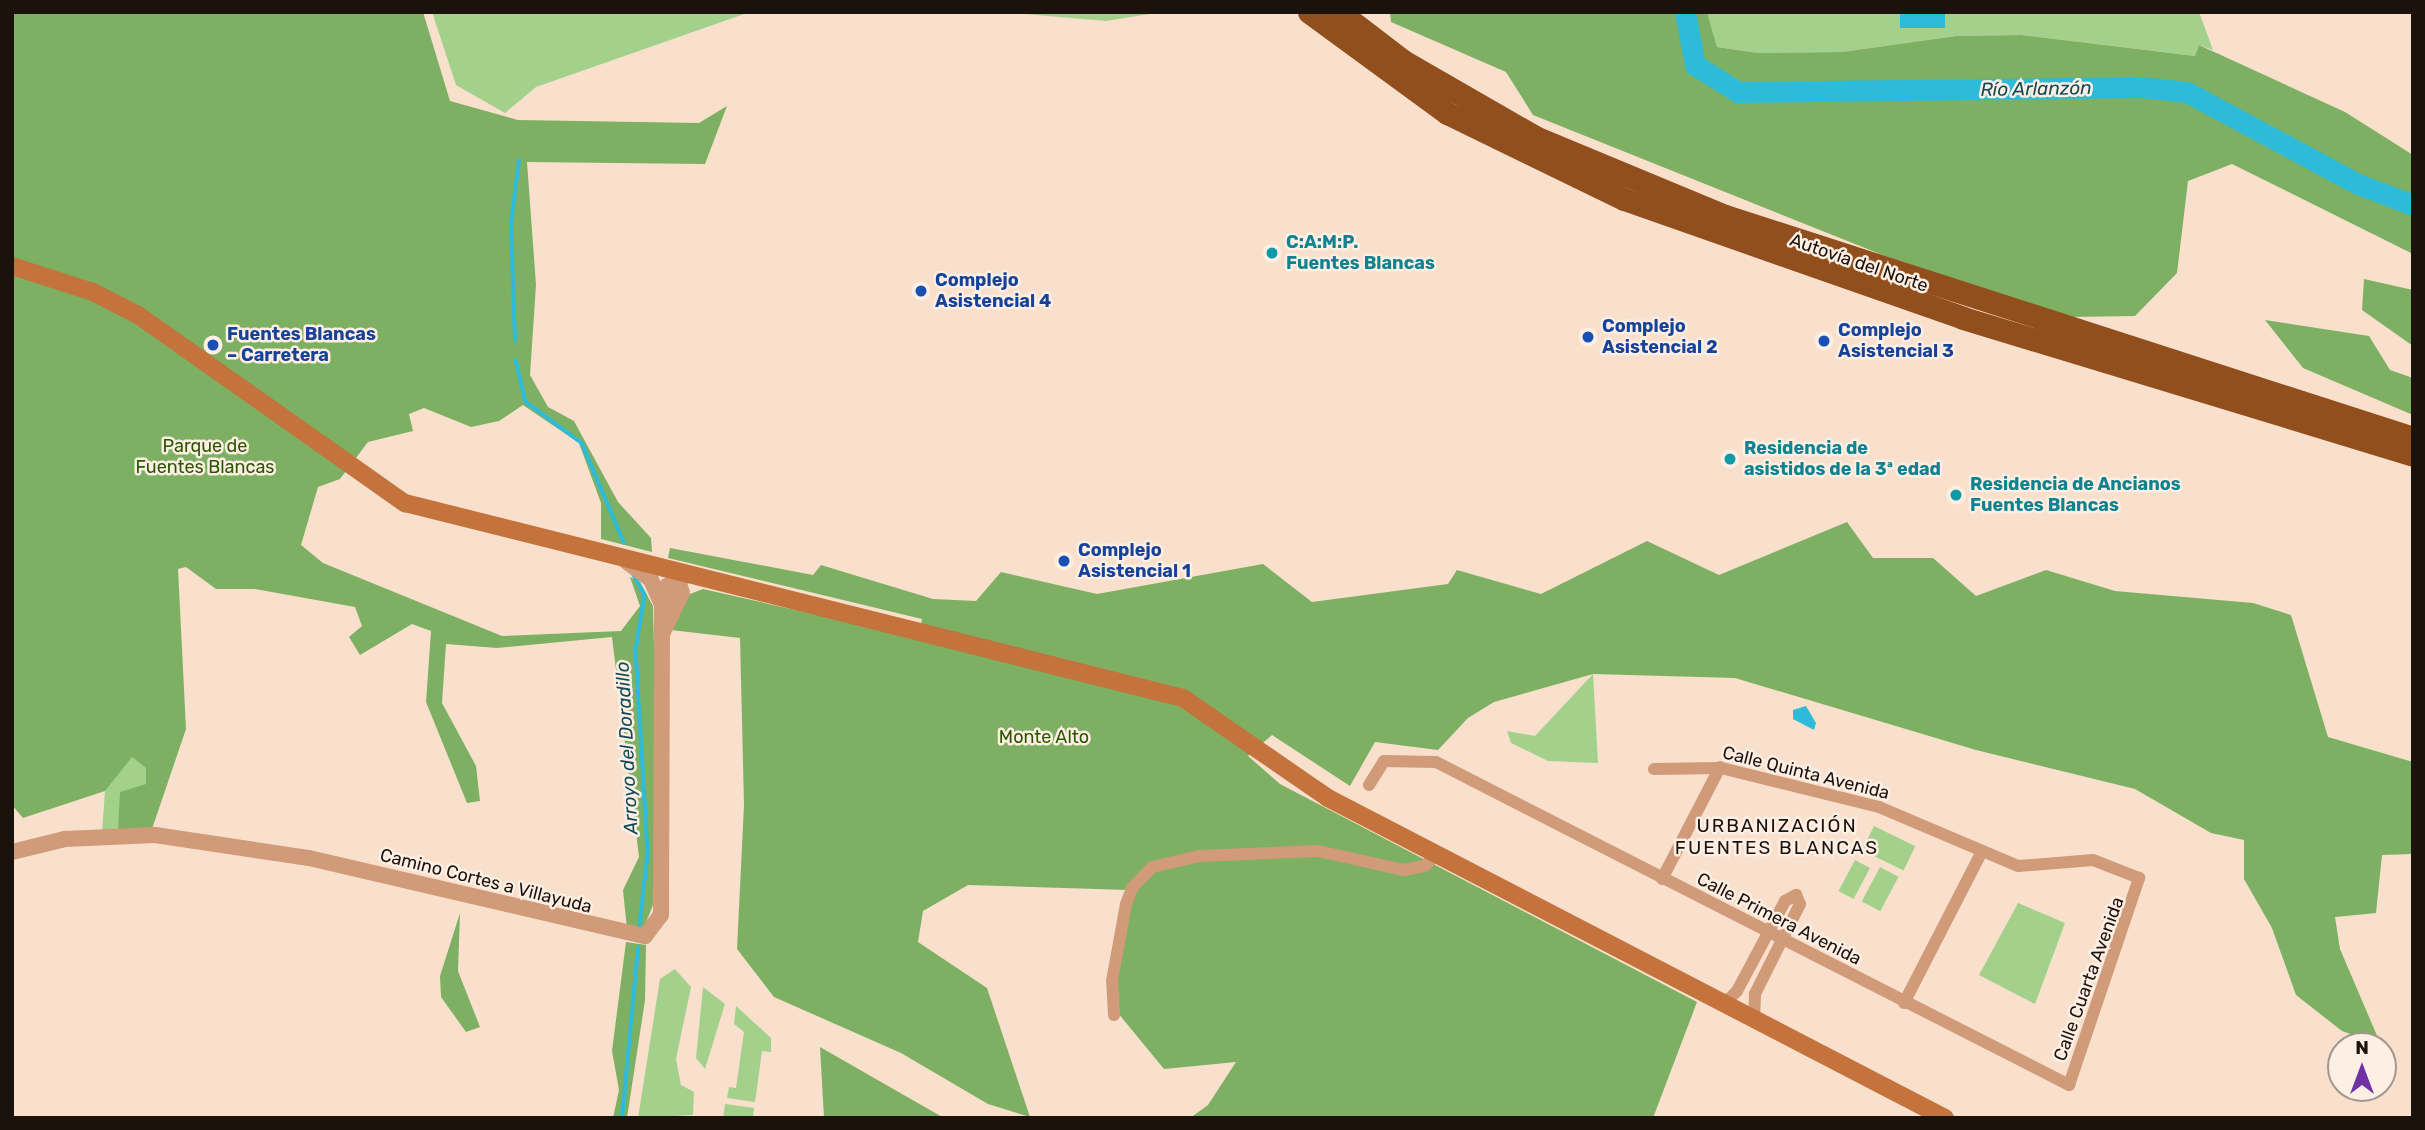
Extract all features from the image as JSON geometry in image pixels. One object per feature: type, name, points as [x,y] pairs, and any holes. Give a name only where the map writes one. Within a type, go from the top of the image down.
[{"type":"highway","name":"Autovía del Norte","points":[[1309,12],[1447,113],[1624,198],[1863,285],[2331,432]]},
{"type":"highway","name":"Autovía del Norte","points":[[1339,12],[1403,61],[1481,108],[1702,207],[1887,273],[2413,438]]},
{"type":"highway","points":[[2331,432],[2413,455]]},
{"type":"highway","points":[[2331,432],[2413,461]]},
{"type":"main road","points":[[12,266],[93,292],[138,315],[405,503],[626,561],[681,580],[705,579],[1183,698],[1289,776],[1945,1118]]},
{"type":"street","points":[[626,561],[651,580],[662,605]]},
{"type":"street","points":[[662,605],[667,586],[681,580]]},
{"type":"street","name":"Camino Cortes a Villayuda","points":[[662,634],[681,580]]},
{"type":"street","name":"Camino Cortes a Villayuda","points":[[12,852],[65,839],[155,835],[319,860],[645,936],[662,915],[662,605]]},
{"type":"street","name":"Calle Primera Avenida","points":[[1369,785],[1384,761],[1436,762],[2067,1086]]},
{"type":"street","points":[[1662,879],[1720,767]]},
{"type":"street","name":"Calle Quinta Avenida","points":[[1654,769],[1720,767],[1880,807],[2018,866],[2093,860],[2142,883]]},
{"type":"street","points":[[1114,1015],[1112,981],[1126,904],[1132,888],[1152,867],[1199,856],[1318,851],[1404,870],[1425,866],[1436,855]]},
{"type":"street","points":[[1904,1003],[1982,851]]},
{"type":"street","name":"Calle Cuarta Avenida","points":[[2067,1086],[2142,883]]},
{"type":"street","points":[[1724,1003],[1769,934],[1785,901],[1796,895],[1800,904],[1755,994],[1754,1019]]},
{"type":"green space","name":"Parque de Fuentes Blancas","points":[[12,12],[423,12],[450,101],[518,120],[699,123],[727,106],[705,164],[527,162],[536,285],[530,375],[548,407],[574,421],[618,502],[651,538],[652,552],[601,539],[601,503],[579,443],[523,405],[499,421],[471,427],[424,408],[409,414],[413,431],[368,442],[340,479],[318,487],[301,545],[323,563],[502,636],[621,631],[640,606],[630,577],[640,582],[653,606],[658,803],[653,905],[643,930],[627,929],[623,890],[639,857],[612,637],[497,648],[446,644],[442,703],[476,766],[480,801],[467,803],[426,702],[431,631],[412,624],[360,655],[349,637],[362,626],[355,607],[255,589],[216,589],[186,567],[178,569],[186,729],[152,829],[118,830],[120,792],[146,784],[146,768],[132,757],[105,791],[23,818],[12,805]]},
{"type":"green space","points":[[432,12],[750,12],[536,87],[505,113],[456,85]]},
{"type":"green space","points":[[1000,12],[1162,12],[1106,21]]},
{"type":"green space","points":[[1390,12],[1707,12],[1717,47],[1758,53],[1842,52],[1956,36],[2021,35],[2195,56],[2199,45],[2345,112],[2413,155],[2413,254],[2232,164],[2188,181],[2177,273],[2135,316],[2069,317],[1885,256],[1533,115],[1506,72],[1391,22]]},
{"type":"green space","points":[[1707,12],[2199,12],[2213,50],[2199,45],[2195,56],[2021,35],[1956,36],[1842,52],[1758,53],[1717,47]]},
{"type":"green space","points":[[2364,279],[2413,290],[2413,346],[2362,310]]},
{"type":"green space","points":[[2265,320],[2369,336],[2390,370],[2413,378],[2413,415],[2303,368]]},
{"type":"green space","name":"Monte Alto","points":[[1847,522],[1873,558],[1933,558],[1976,596],[2046,570],[2115,591],[2253,603],[2291,615],[2328,737],[2413,762],[2413,854],[2382,855],[2376,913],[2335,917],[2340,949],[2375,1032],[2342,1031],[2296,995],[2272,928],[2244,879],[2244,840],[2211,833],[2135,789],[1976,750],[1735,678],[1593,674],[1494,702],[1468,718],[1438,750],[1375,742],[1350,786],[1272,735],[1248,756],[1280,784],[1697,1002],[1653,1118],[1190,1118],[1208,1105],[1236,1062],[1164,1069],[1113,1007],[1128,890],[968,885],[923,911],[918,942],[987,988],[1030,1117],[988,1104],[901,1053],[774,997],[737,949],[744,805],[740,638],[671,630],[690,594],[703,589],[919,638],[922,619],[668,558],[670,548],[813,575],[821,565],[933,599],[976,601],[1001,572],[1097,594],[1263,564],[1312,602],[1448,584],[1457,570],[1541,594],[1647,541],[1719,575]]},
{"type":"green space","points":[[1593,674],[1598,763],[1548,761],[1511,743],[1507,731],[1535,736]]},
{"type":"green space","points":[[131,756],[146,768],[146,784],[118,830],[102,832],[105,791]]},
{"type":"green space","points":[[1874,826],[1915,846],[1904,870],[1862,850]]},
{"type":"green space","points":[[1855,860],[1870,868],[1854,899],[1839,891]]},
{"type":"green space","points":[[1880,867],[1899,877],[1880,911],[1862,901]]},
{"type":"green space","points":[[2018,903],[2065,923],[2035,1004],[1979,975]]},
{"type":"green space","points":[[460,913],[458,971],[480,1027],[466,1032],[441,997],[440,976]]},
{"type":"green space","points":[[626,942],[646,945],[645,1000],[627,1118],[613,1118],[619,1090],[612,1051]]},
{"type":"green space","points":[[675,969],[691,987],[676,1059],[681,1085],[694,1092],[693,1115],[638,1118],[660,979]]},
{"type":"green space","points":[[703,987],[725,1004],[705,1069],[696,1058]]},
{"type":"green space","points":[[736,1006],[771,1038],[771,1052],[762,1051],[755,1102],[727,1098],[729,1087],[736,1088],[744,1032],[734,1024]]},
{"type":"green space","points":[[820,1047],[944,1118],[824,1118]]},
{"type":"green space","points":[[725,1104],[754,1108],[753,1118],[723,1118]]},
{"type":"water","points":[[1900,12],[1945,12],[1945,28],[1900,28]]},
{"type":"water","points":[[1806,706],[1816,723],[1814,730],[1793,719],[1793,710]]},
{"type":"waterway","name":"Río Arlanzón","points":[[1685,12],[1695,65],[1738,92],[2140,87],[2187,92],[2358,184],[2413,205]]},
{"type":"waterway","name":"Arroyo del Doradillo","points":[[515,341],[511,224],[519,160]]},
{"type":"waterway","name":"Arroyo del Doradillo","points":[[516,360],[526,402],[582,443],[624,542]]},
{"type":"waterway","name":"Arroyo del Doradillo","points":[[634,575],[645,595],[636,650],[648,854],[640,925]]},
{"type":"waterway","name":"Arroyo del Doradillo","points":[[622,1118],[638,948]]},
{"type":"place","name":"C:A:M:P. Fuentes Blancas","points":[[1272,253]]},
{"type":"place","name":"Complejo Asistencial 4","points":[[921,291]]},
{"type":"place","name":"Complejo Asistencial 2","points":[[1588,337]]},
{"type":"place","name":"Complejo Asistencial 3","points":[[1824,341]]},
{"type":"place","name":"Fuentes Blancas – Carretera","points":[[213,345]]},
{"type":"place","name":"Residencia de asistidos de la 3ª edad","points":[[1730,459]]},
{"type":"place","name":"Residencia de Ancianos Fuentes Blancas","points":[[1956,495]]},
{"type":"place","name":"Complejo Asistencial 1","points":[[1064,561]]},
{"type":"district","name":"URBANIZACIÓN FUENTES BLANCAS","points":[[1777,837]]}]
